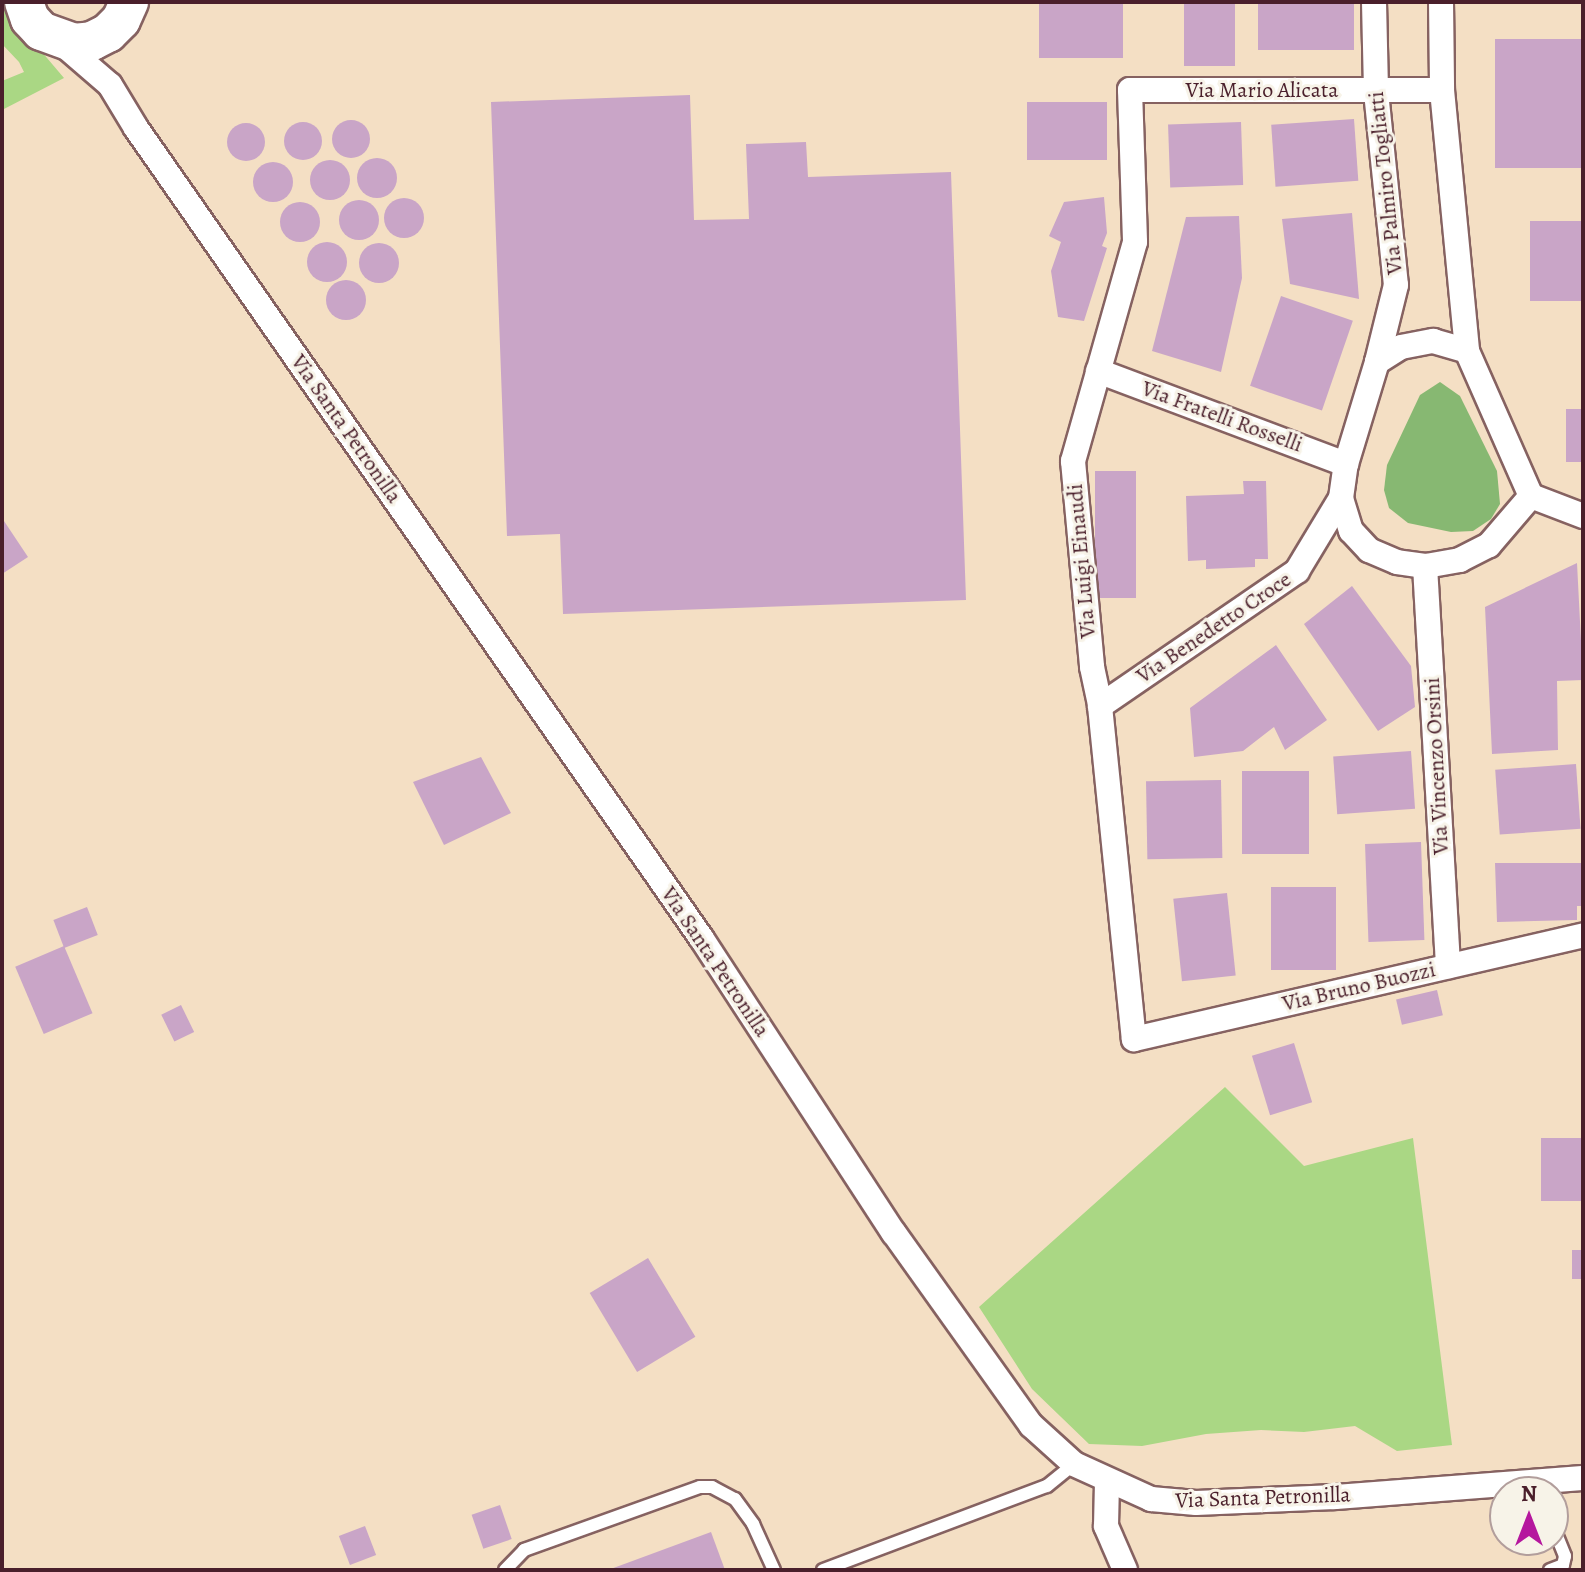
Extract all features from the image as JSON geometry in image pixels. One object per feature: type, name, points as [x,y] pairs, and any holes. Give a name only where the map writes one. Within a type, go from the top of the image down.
[{"type":"main road","points":[[24,2],[30,19],[56,39],[74,43],[92,41],[124,10]]},
{"type":"street","name":"Via Palmiro Togliatti","points":[[1374,2],[1376,92],[1396,285],[1377,362]]},
{"type":"street","points":[[1441,2],[1442,90],[1467,351],[1531,496],[1583,516]]},
{"type":"street","points":[[110,85],[106,65],[124,10]]},
{"type":"street","name":"Via Santa Petronilla","points":[[56,39],[110,85],[136,128],[702,939],[894,1233],[993,1376],[1031,1425],[1074,1464],[1107,1482],[1151,1499],[1196,1503],[1489,1489]]},
{"type":"street","name":"Via Mario Alicata","points":[[1130,90],[1442,90]]},
{"type":"street","name":"Via Luigi Einaudi","points":[[1130,90],[1135,242],[1073,461],[1092,667],[1100,706],[1134,1039]]},
{"type":"street","points":[[1467,351],[1433,341],[1401,347],[1377,362],[1346,464],[1341,498],[1351,531],[1369,550],[1397,562],[1425,566],[1460,560],[1489,545],[1531,496]]},
{"type":"street","name":"Via Fratelli Rosselli","points":[[1098,371],[1346,464]]},
{"type":"street","name":"Via Benedetto Croce","points":[[1100,706],[1297,571],[1341,498]]},
{"type":"street","name":"Via Vincenzo Orsini","points":[[1425,566],[1448,966]]},
{"type":"street","name":"Via Bruno Buozzi","points":[[1134,1039],[1583,935]]},
{"type":"street","points":[[1107,1482],[1106,1526],[1125,1570]]},
{"type":"lane","points":[[823,1570],[1047,1486],[1074,1464]]},
{"type":"lane","points":[[505,1570],[524,1550],[700,1487],[712,1487],[735,1499],[753,1524],[774,1570]]},
{"type":"lane","points":[[1550,1570],[1563,1565],[1565,1556]]},
{"type":"green space","points":[[2,5],[64,78],[2,110],[2,81],[24,72],[2,44]]},
{"type":"green space","points":[[1440,382],[1460,396],[1497,471],[1500,504],[1491,519],[1473,531],[1451,532],[1408,523],[1389,508],[1384,490],[1387,465],[1420,395]]},
{"type":"green space","points":[[1225,1087],[1304,1166],[1413,1138],[1452,1445],[1397,1451],[1355,1426],[1304,1432],[1261,1430],[1206,1434],[1142,1446],[1089,1444],[1032,1389],[979,1307]]},
{"type":"building","points":[[1039,2],[1123,2],[1123,58],[1039,58]]},
{"type":"building","points":[[1184,2],[1235,2],[1235,66],[1184,66]]},
{"type":"building","points":[[1258,2],[1354,2],[1354,50],[1258,50]]},
{"type":"building","points":[[1495,39],[1583,39],[1583,168],[1495,168]]},
{"type":"building","points":[[690,95],[694,220],[749,219],[746,144],[806,142],[808,177],[951,172],[966,600],[563,614],[560,534],[507,536],[491,102]]},
{"type":"building","points":[[1027,102],[1107,102],[1107,160],[1027,160]]},
{"type":"building","points":[[1354,119],[1358,181],[1276,187],[1271,125]]},
{"type":"building","points":[[351,120],[365,125],[370,139],[365,153],[351,158],[337,153],[332,139],[337,125]]},
{"type":"building","points":[[303,122],[317,127],[322,141],[317,155],[303,160],[289,155],[284,141],[289,127]]},
{"type":"building","points":[[1241,122],[1243,185],[1170,188],[1168,125]]},
{"type":"building","points":[[246,123],[260,128],[265,142],[260,156],[246,161],[232,156],[227,142],[232,128]]},
{"type":"building","points":[[377,158],[391,164],[397,178],[391,192],[377,198],[363,192],[357,178],[363,164]]},
{"type":"building","points":[[330,160],[344,166],[350,180],[344,194],[330,200],[316,194],[310,180],[316,166]]},
{"type":"building","points":[[273,162],[287,168],[293,182],[287,196],[273,202],[259,196],[253,182],[259,168]]},
{"type":"building","points":[[1104,197],[1107,233],[1102,246],[1107,248],[1084,321],[1058,317],[1051,271],[1061,242],[1049,236],[1064,202]]},
{"type":"building","points":[[404,198],[418,204],[424,218],[418,232],[404,238],[390,232],[384,218],[390,204]]},
{"type":"building","points":[[359,200],[373,206],[379,220],[373,234],[359,240],[345,234],[339,220],[345,206]]},
{"type":"building","points":[[300,202],[314,208],[320,222],[314,236],[300,242],[286,236],[280,222],[286,208]]},
{"type":"building","points":[[1352,213],[1359,299],[1290,284],[1282,219]]},
{"type":"building","points":[[1239,216],[1242,278],[1221,372],[1152,351],[1186,217]]},
{"type":"building","points":[[1530,221],[1583,221],[1583,301],[1530,301]]},
{"type":"building","points":[[327,242],[341,248],[347,262],[341,276],[327,282],[313,276],[307,262],[313,248]]},
{"type":"building","points":[[379,243],[393,249],[399,263],[393,277],[379,283],[365,277],[359,263],[365,249]]},
{"type":"building","points":[[346,280],[360,286],[366,300],[360,314],[346,320],[332,314],[326,300],[332,286]]},
{"type":"building","points":[[1281,296],[1353,321],[1322,411],[1250,386]]},
{"type":"building","points":[[1566,409],[1583,409],[1583,462],[1566,462]]},
{"type":"building","points":[[1095,471],[1136,471],[1136,598],[1095,598]]},
{"type":"building","points":[[1243,481],[1266,481],[1268,559],[1255,559],[1255,567],[1206,569],[1206,560],[1188,561],[1186,496],[1244,494]]},
{"type":"building","points":[[2,518],[28,557],[2,574]]},
{"type":"building","points":[[1577,563],[1583,680],[1557,681],[1558,750],[1492,754],[1485,607]]},
{"type":"building","points":[[1352,586],[1411,666],[1415,707],[1378,731],[1304,624]]},
{"type":"building","points":[[1276,645],[1327,720],[1285,750],[1274,727],[1243,751],[1194,757],[1190,708]]},
{"type":"building","points":[[1411,751],[1415,809],[1337,814],[1333,756]]},
{"type":"building","points":[[481,757],[511,813],[444,845],[413,782]]},
{"type":"building","points":[[1576,764],[1581,829],[1500,834],[1495,770]]},
{"type":"building","points":[[1242,771],[1309,771],[1309,854],[1242,854]]},
{"type":"building","points":[[1221,780],[1222,858],[1147,859],[1146,781]]},
{"type":"building","points":[[1421,842],[1424,940],[1368,942],[1365,844]]},
{"type":"building","points":[[1495,863],[1583,863],[1583,906],[1577,906],[1577,920],[1497,922]]},
{"type":"building","points":[[1271,887],[1336,887],[1336,970],[1271,970]]},
{"type":"building","points":[[1227,893],[1236,976],[1182,981],[1173,899]]},
{"type":"building","points":[[87,907],[98,935],[64,948],[53,920]]},
{"type":"building","points":[[64,946],[93,1013],[44,1034],[15,967]]},
{"type":"building","points":[[1437,990],[1443,1015],[1402,1025],[1396,999]]},
{"type":"building","points":[[181,1005],[194,1032],[174,1042],[161,1015]]},
{"type":"building","points":[[1294,1043],[1312,1102],[1270,1115],[1252,1056]]},
{"type":"building","points":[[1541,1138],[1583,1138],[1583,1201],[1541,1201]]},
{"type":"building","points":[[1572,1250],[1583,1250],[1583,1279],[1572,1279]]},
{"type":"building","points":[[648,1258],[695,1337],[637,1372],[590,1293]]},
{"type":"building","points":[[500,1505],[512,1539],[483,1549],[472,1515]]},
{"type":"building","points":[[365,1526],[376,1555],[350,1565],[339,1536]]},
{"type":"building","points":[[711,1532],[725,1570],[608,1570]]}]
